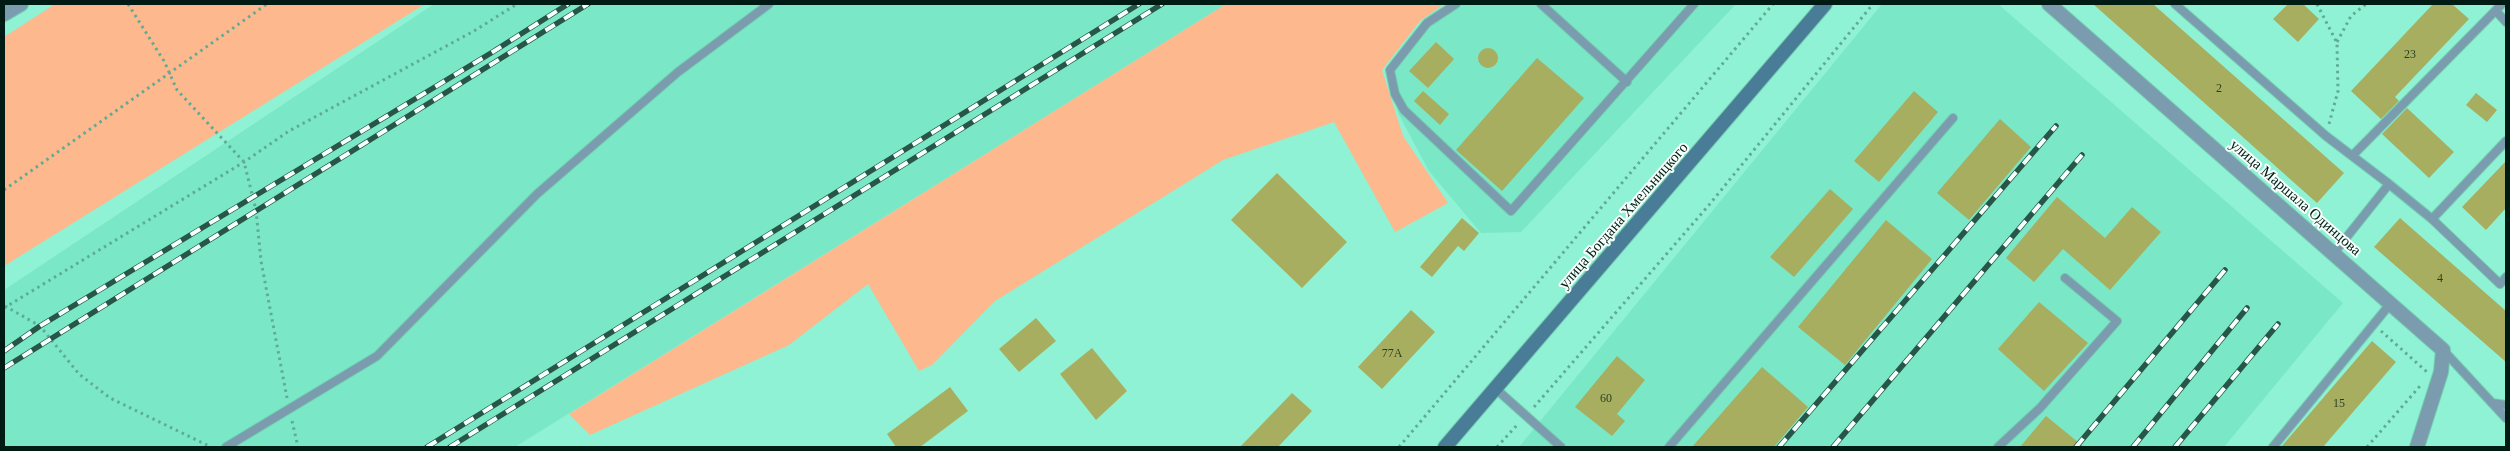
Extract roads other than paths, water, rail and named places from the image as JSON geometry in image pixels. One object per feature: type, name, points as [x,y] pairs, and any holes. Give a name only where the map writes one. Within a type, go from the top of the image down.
[{"type":"main road","name":"улица Богдана Хмельницкого","points":[[1445,447],[1825,4]]},
{"type":"street","points":[[4,14],[21,4]]},
{"type":"street","name":"улица Маршала Одинцова","points":[[2049,4],[2443,350]]},
{"type":"street","points":[[2417,447],[2441,372],[2443,350]]},
{"type":"lane","points":[[226,447],[377,356],[537,194],[678,72],[769,4]]},
{"type":"lane","points":[[1456,4],[1427,23],[1390,70],[1395,94],[1404,110],[1511,211],[1694,4]]},
{"type":"lane","points":[[1542,4],[1626,82]]},
{"type":"lane","points":[[2175,4],[2326,136],[2432,219],[2503,287],[2506,277]]},
{"type":"lane","points":[[2352,156],[2502,4]]},
{"type":"lane","points":[[2496,11],[2506,22]]},
{"type":"lane","points":[[1669,447],[1953,118]]},
{"type":"lane","points":[[2432,219],[2506,141]]},
{"type":"lane","points":[[2334,253],[2389,184]]},
{"type":"lane","points":[[1998,447],[2040,408],[2117,321],[2065,278]]},
{"type":"lane","points":[[2273,447],[2391,303]]},
{"type":"lane","points":[[2443,350],[2472,379],[2506,418]]},
{"type":"lane","points":[[1496,389],[1561,447]]},
{"type":"lane","points":[[2492,403],[2506,406]]},
{"type":"railway","points":[[4,351],[40,326],[491,53],[568,4]]},
{"type":"railway","points":[[4,368],[588,4]]},
{"type":"railway","points":[[427,447],[1139,4]]},
{"type":"railway","points":[[450,447],[1162,4]]},
{"type":"railway","points":[[1779,447],[2056,126]]},
{"type":"railway","points":[[1833,447],[2082,155]]},
{"type":"railway","points":[[2076,447],[2225,270]]},
{"type":"railway","points":[[2133,447],[2247,308]]},
{"type":"railway","points":[[2175,447],[2278,324]]}]
